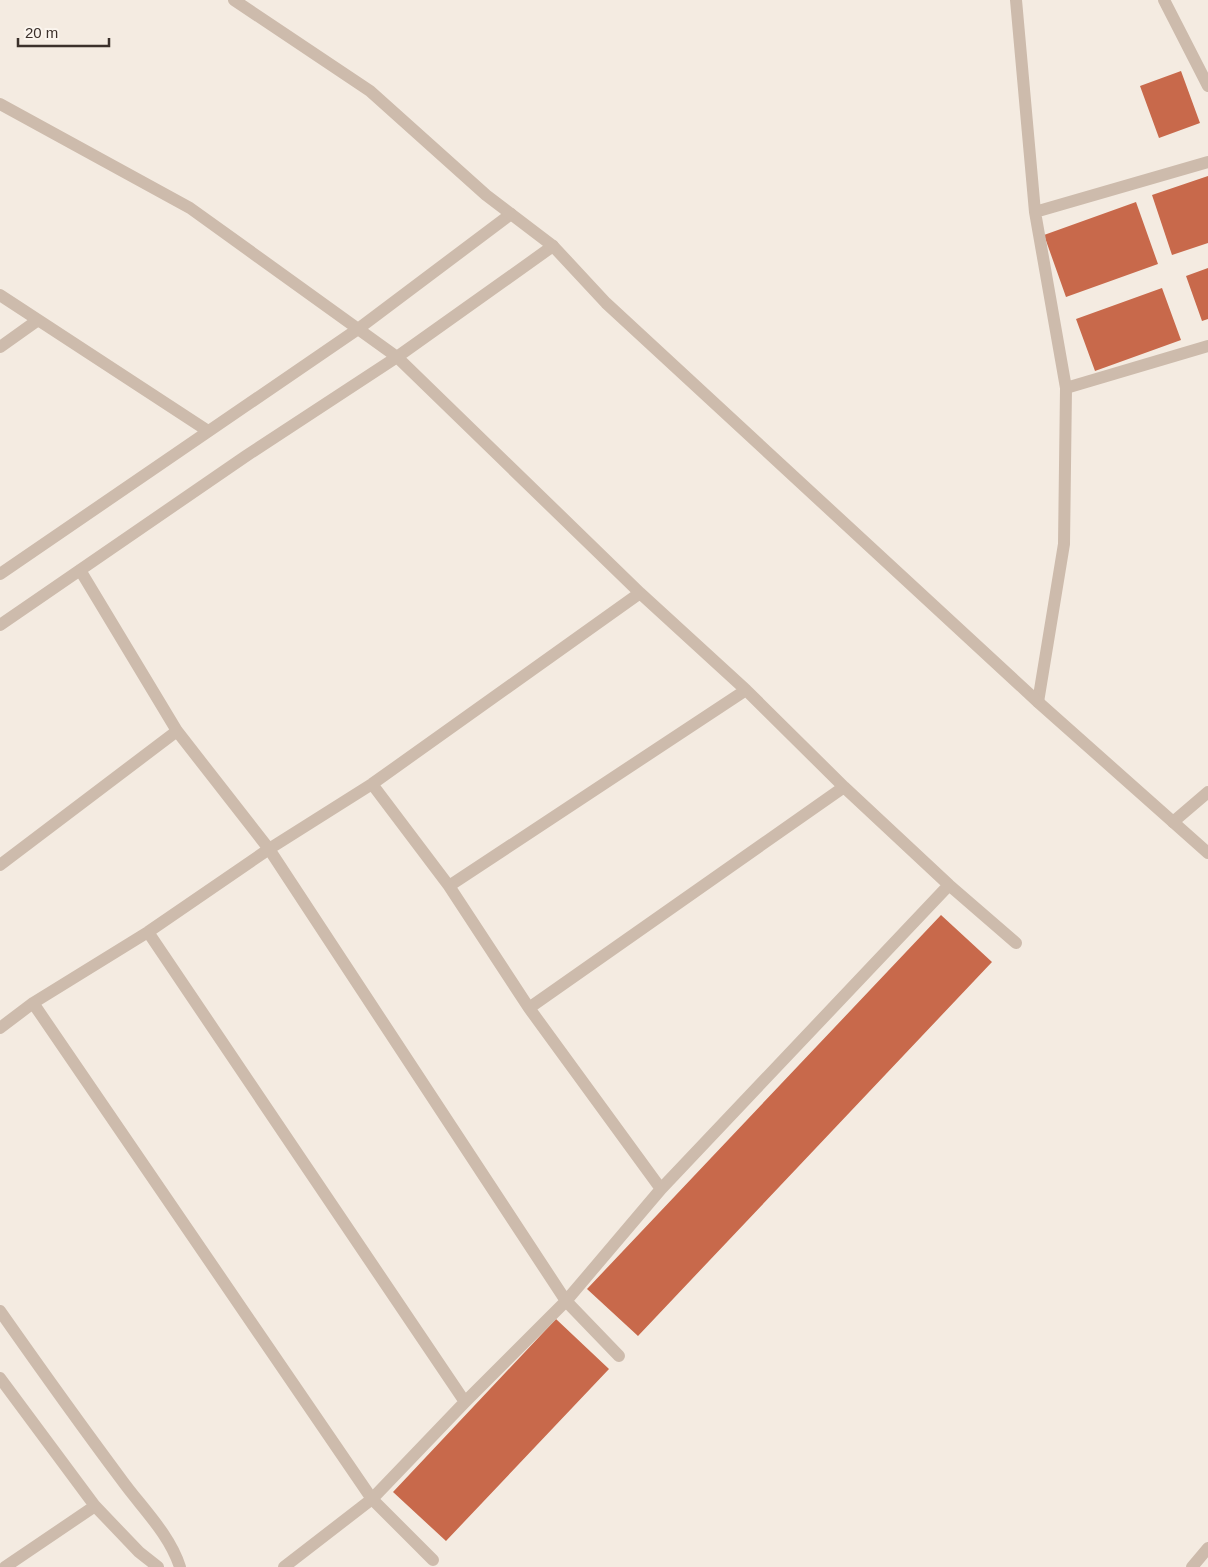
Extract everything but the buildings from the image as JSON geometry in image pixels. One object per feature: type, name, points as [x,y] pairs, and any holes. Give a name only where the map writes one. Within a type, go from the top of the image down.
[{"type":"street","points":[[234,0],[370,90],[486,195],[553,246],[606,303],[1038,702],[1208,852]]},
{"type":"street","points":[[1016,0],[1035,212],[1066,388],[1064,544],[1038,702]]},
{"type":"street","points":[[1164,0],[1208,86]]},
{"type":"street","points":[[0,104],[190,208],[397,357],[640,593],[746,690],[844,787],[949,885],[1016,943]]},
{"type":"street","points":[[1035,212],[1208,162]]},
{"type":"street","points":[[0,574],[358,329],[511,214]]},
{"type":"street","points":[[0,625],[246,456],[397,357],[553,246]]},
{"type":"street","points":[[0,295],[208,431]]},
{"type":"street","points":[[0,347],[38,320]]},
{"type":"street","points":[[1066,388],[1208,346]]},
{"type":"street","points":[[80,570],[178,731],[268,849],[566,1301],[619,1356]]},
{"type":"street","points":[[0,1028],[33,1003],[148,932],[268,849],[372,784],[640,593]]},
{"type":"street","points":[[449,886],[746,690]]},
{"type":"street","points":[[0,865],[178,731]]},
{"type":"street","points":[[372,784],[449,886],[529,1008],[661,1189]]},
{"type":"street","points":[[529,1008],[844,787]]},
{"type":"street","points":[[1173,822],[1208,792]]},
{"type":"street","points":[[284,1567],[372,1499],[566,1301],[661,1189],[949,885]]},
{"type":"street","points":[[148,932],[465,1402]]},
{"type":"street","points":[[33,1003],[372,1499],[433,1560]]},
{"type":"street","points":[[0,1311],[166,1538],[175,1552],[180,1567]]},
{"type":"street","points":[[0,1378],[4,1392],[95,1506],[139,1552],[158,1567]]},
{"type":"street","points":[[6,1567],[95,1506]]},
{"type":"street","points":[[1192,1567],[1208,1548]]}]
